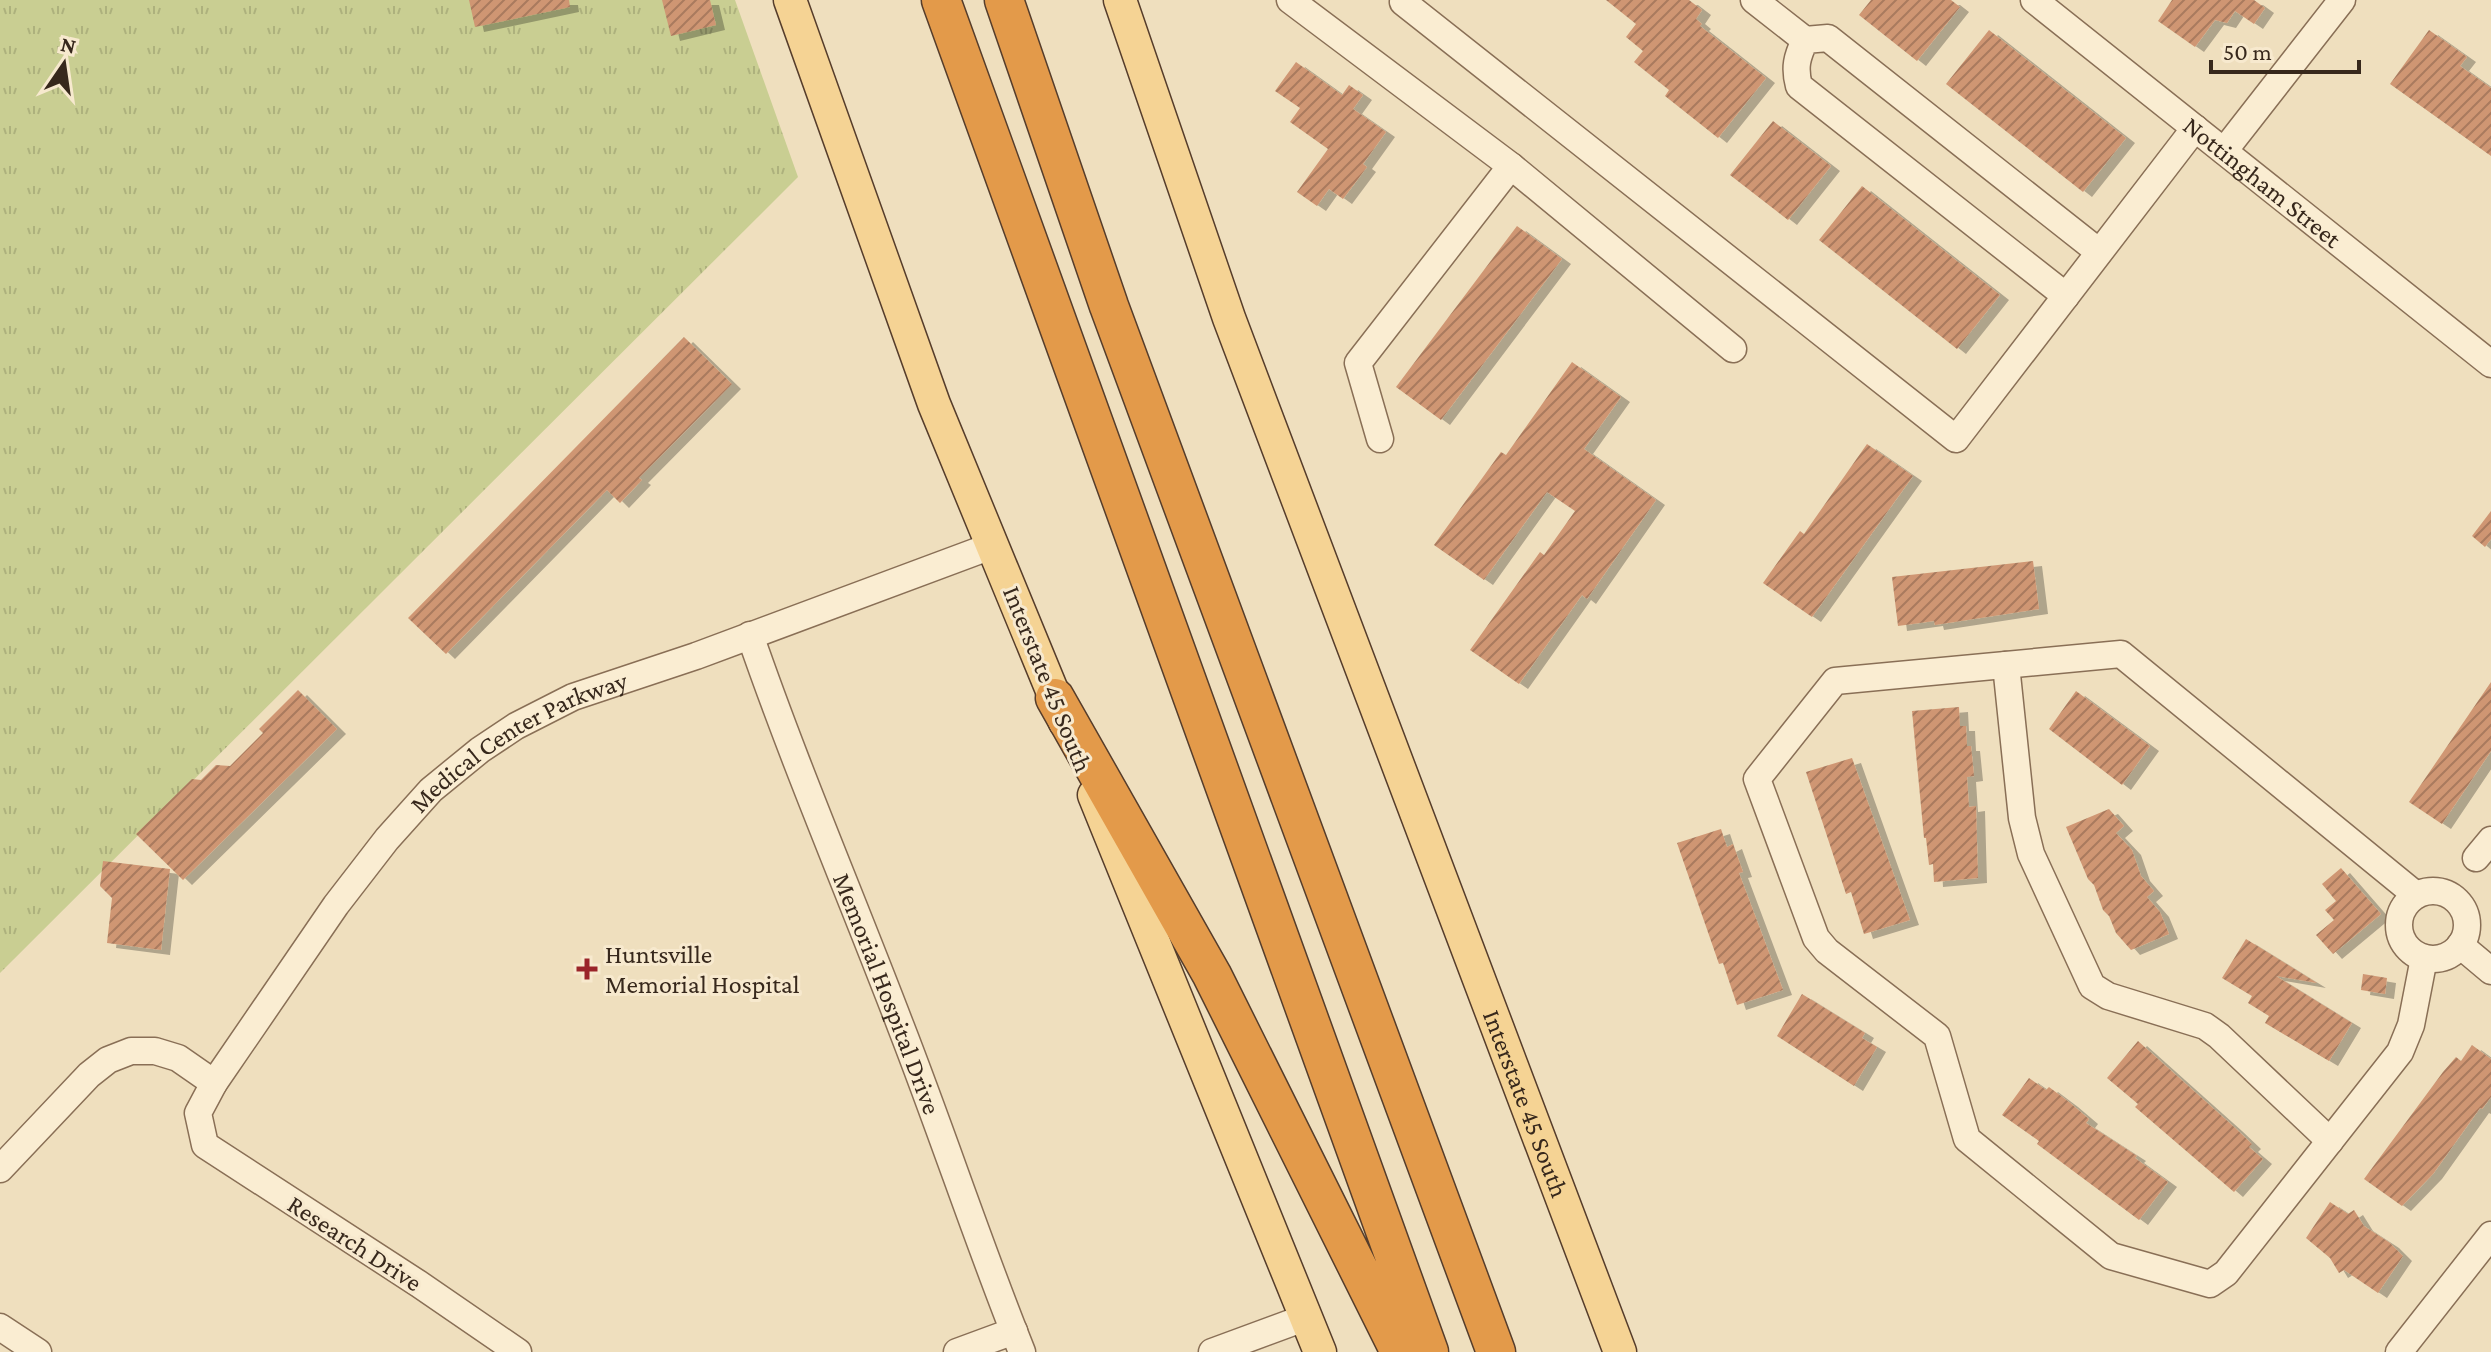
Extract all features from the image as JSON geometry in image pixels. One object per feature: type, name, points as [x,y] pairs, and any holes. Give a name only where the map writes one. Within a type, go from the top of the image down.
[{"type":"highway","points":[[941,0],[1429,1352]]},
{"type":"highway","points":[[1004,0],[1109,306],[1496,1352]]},
{"type":"highway","points":[[1055,698],[1212,975],[1400,1352]]},
{"type":"main road","name":"Interstate 45 South","points":[[790,0],[934,404],[1320,1352]]},
{"type":"main road","name":"Interstate 45 South","points":[[1120,0],[1229,318],[1620,1352]]},
{"type":"street","points":[[1290,0],[1511,166],[1733,349]]},
{"type":"street","points":[[1404,0],[1415,12],[1956,439],[2195,128]]},
{"type":"street","points":[[1754,0],[1805,40],[1828,38],[2099,252]]},
{"type":"street","name":"Nottingham Street","points":[[2034,0],[2491,364]]},
{"type":"street","points":[[2224,151],[2342,0]]},
{"type":"street","points":[[1805,40],[1796,59],[1795,72],[1799,86],[2066,296]]},
{"type":"street","points":[[1380,439],[1358,363],[1511,166]]},
{"type":"street","name":"Medical Center Parkway","points":[[199,1129],[198,1113],[214,1083],[336,905],[387,839],[431,790],[472,756],[516,726],[573,697],[994,545]]},
{"type":"street","name":"Memorial Hospital Drive","points":[[750,635],[786,739],[828,838],[1018,1342]]},
{"type":"street","points":[[2416,895],[2121,654],[1835,681],[1757,779],[1816,938],[1827,951],[1937,1036],[1967,1139],[2111,1256],[2210,1284],[2226,1273],[2400,1052],[2411,1025],[2424,958]]},
{"type":"street","points":[[2006,665],[2022,818],[2031,854],[2092,986],[2108,996],[2205,1026],[2330,1141]]},
{"type":"street","points":[[2473,931],[2450,954],[2424,958],[2412,951],[2404,941],[2399,929],[2400,916],[2406,904],[2416,895],[2429,891],[2442,892],[2454,898],[2463,908],[2491,971]]},
{"type":"street","points":[[0,1169],[89,1075],[108,1060],[131,1051],[155,1051],[178,1058],[214,1083]]},
{"type":"street","name":"Research Drive","points":[[199,1129],[205,1145],[518,1352]]},
{"type":"street","points":[[2399,1352],[2491,1235]]},
{"type":"street","points":[[1212,1352],[1307,1317]]},
{"type":"street","points":[[0,1327],[38,1352]]},
{"type":"street","points":[[957,1352],[1018,1342]]},
{"type":"green space","points":[[0,0],[735,0],[798,177],[0,973]]},
{"type":"building","points":[[469,0],[569,0],[570,7],[475,27]]},
{"type":"building","points":[[662,0],[710,0],[716,25],[671,36]]},
{"type":"building","points":[[1606,0],[1689,0],[1702,10],[1696,19],[1702,24],[1700,26],[1766,78],[1718,138],[1665,96],[1669,90],[1634,62],[1643,51],[1626,37],[1636,24]]},
{"type":"building","points":[[1871,0],[1951,0],[1960,7],[1917,61],[1859,15]]},
{"type":"building","points":[[2172,0],[2254,0],[2265,8],[2254,24],[2235,11],[2227,23],[2215,20],[2195,47],[2158,21]]},
{"type":"building","points":[[1989,30],[2126,138],[2083,192],[1946,84]]},
{"type":"building","points":[[2429,30],[2467,57],[2460,66],[2491,88],[2491,156],[2390,84]]},
{"type":"building","points":[[1296,62],[1342,95],[1349,85],[1363,95],[1353,109],[1386,132],[1363,164],[1367,167],[1343,199],[1329,189],[1317,206],[1297,192],[1328,149],[1290,122],[1300,108],[1275,91]]},
{"type":"building","points":[[1773,121],[1831,166],[1788,220],[1730,175]]},
{"type":"building","points":[[1862,186],[2000,295],[1957,349],[1819,240]]},
{"type":"building","points":[[1517,226],[1562,259],[1441,420],[1396,387]]},
{"type":"building","points":[[684,337],[732,384],[639,478],[642,480],[620,503],[607,490],[446,654],[408,618]]},
{"type":"building","points":[[1572,362],[1621,397],[1584,449],[1656,500],[1587,599],[1582,595],[1519,684],[1470,650],[1540,552],[1544,555],[1575,511],[1547,492],[1484,580],[1434,545],[1501,452],[1506,455]]},
{"type":"building","points":[[1867,444],[1913,476],[1812,617],[1763,583],[1800,531],[1804,534]]},
{"type":"building","points":[[2491,511],[2491,539],[2485,547],[2472,536]]},
{"type":"building","points":[[2033,561],[2039,609],[1935,625],[1934,621],[1898,626],[1892,577]]},
{"type":"building","points":[[2491,682],[2491,751],[2442,824],[2409,802]]},
{"type":"building","points":[[298,690],[337,729],[183,880],[136,834],[192,779],[201,780],[216,765],[230,766],[263,733],[259,729]]},
{"type":"building","points":[[2076,691],[2150,746],[2122,785],[2049,729]]},
{"type":"building","points":[[1959,707],[1960,726],[1966,726],[1967,746],[1971,746],[1974,776],[1967,777],[1969,807],[1976,806],[1978,878],[1934,882],[1933,864],[1929,865],[1924,838],[1912,711]]},
{"type":"building","points":[[1852,758],[1910,920],[1864,934],[1851,892],[1846,894],[1806,772]]},
{"type":"building","points":[[2109,809],[2124,826],[2116,833],[2132,850],[2141,876],[2154,891],[2147,897],[2160,912],[2169,934],[2131,950],[2116,933],[2103,910],[2066,827]]},
{"type":"building","points":[[1721,829],[1727,847],[1733,844],[1743,872],[1739,873],[1783,990],[1737,1005],[1723,963],[1719,964],[1677,843]]},
{"type":"building","points":[[103,861],[170,869],[161,950],[107,943],[112,898],[100,886]]},
{"type":"building","points":[[2341,868],[2381,914],[2333,954],[2316,935],[2334,920],[2325,910],[2336,901],[2322,884]]},
{"type":"building","points":[[2246,939],[2317,983],[2276,976],[2352,1023],[2329,1061],[2265,1023],[2269,1016],[2248,1003],[2252,996],[2222,978]]},
{"type":"building","points":[[2363,974],[2387,978],[2385,994],[2361,990]]},
{"type":"building","points":[[1802,994],[1865,1033],[1862,1038],[1877,1047],[1854,1086],[1777,1036]]},
{"type":"building","points":[[2138,1041],[2233,1126],[2263,1159],[2234,1192],[2135,1107],[2138,1104],[2107,1078]]},
{"type":"building","points":[[2472,1045],[2491,1059],[2491,1097],[2433,1174],[2402,1206],[2364,1179],[2443,1072],[2456,1057],[2461,1061]]},
{"type":"building","points":[[2029,1078],[2046,1090],[2049,1087],[2089,1119],[2086,1123],[2137,1156],[2135,1158],[2168,1182],[2139,1220],[2002,1115]]},
{"type":"building","points":[[2330,1202],[2348,1214],[2354,1210],[2364,1226],[2403,1256],[2378,1293],[2344,1270],[2339,1273],[2330,1258],[2306,1238]]},
{"type":"place","name":"Huntsville Memorial Hospital","points":[[587,969]]}]
